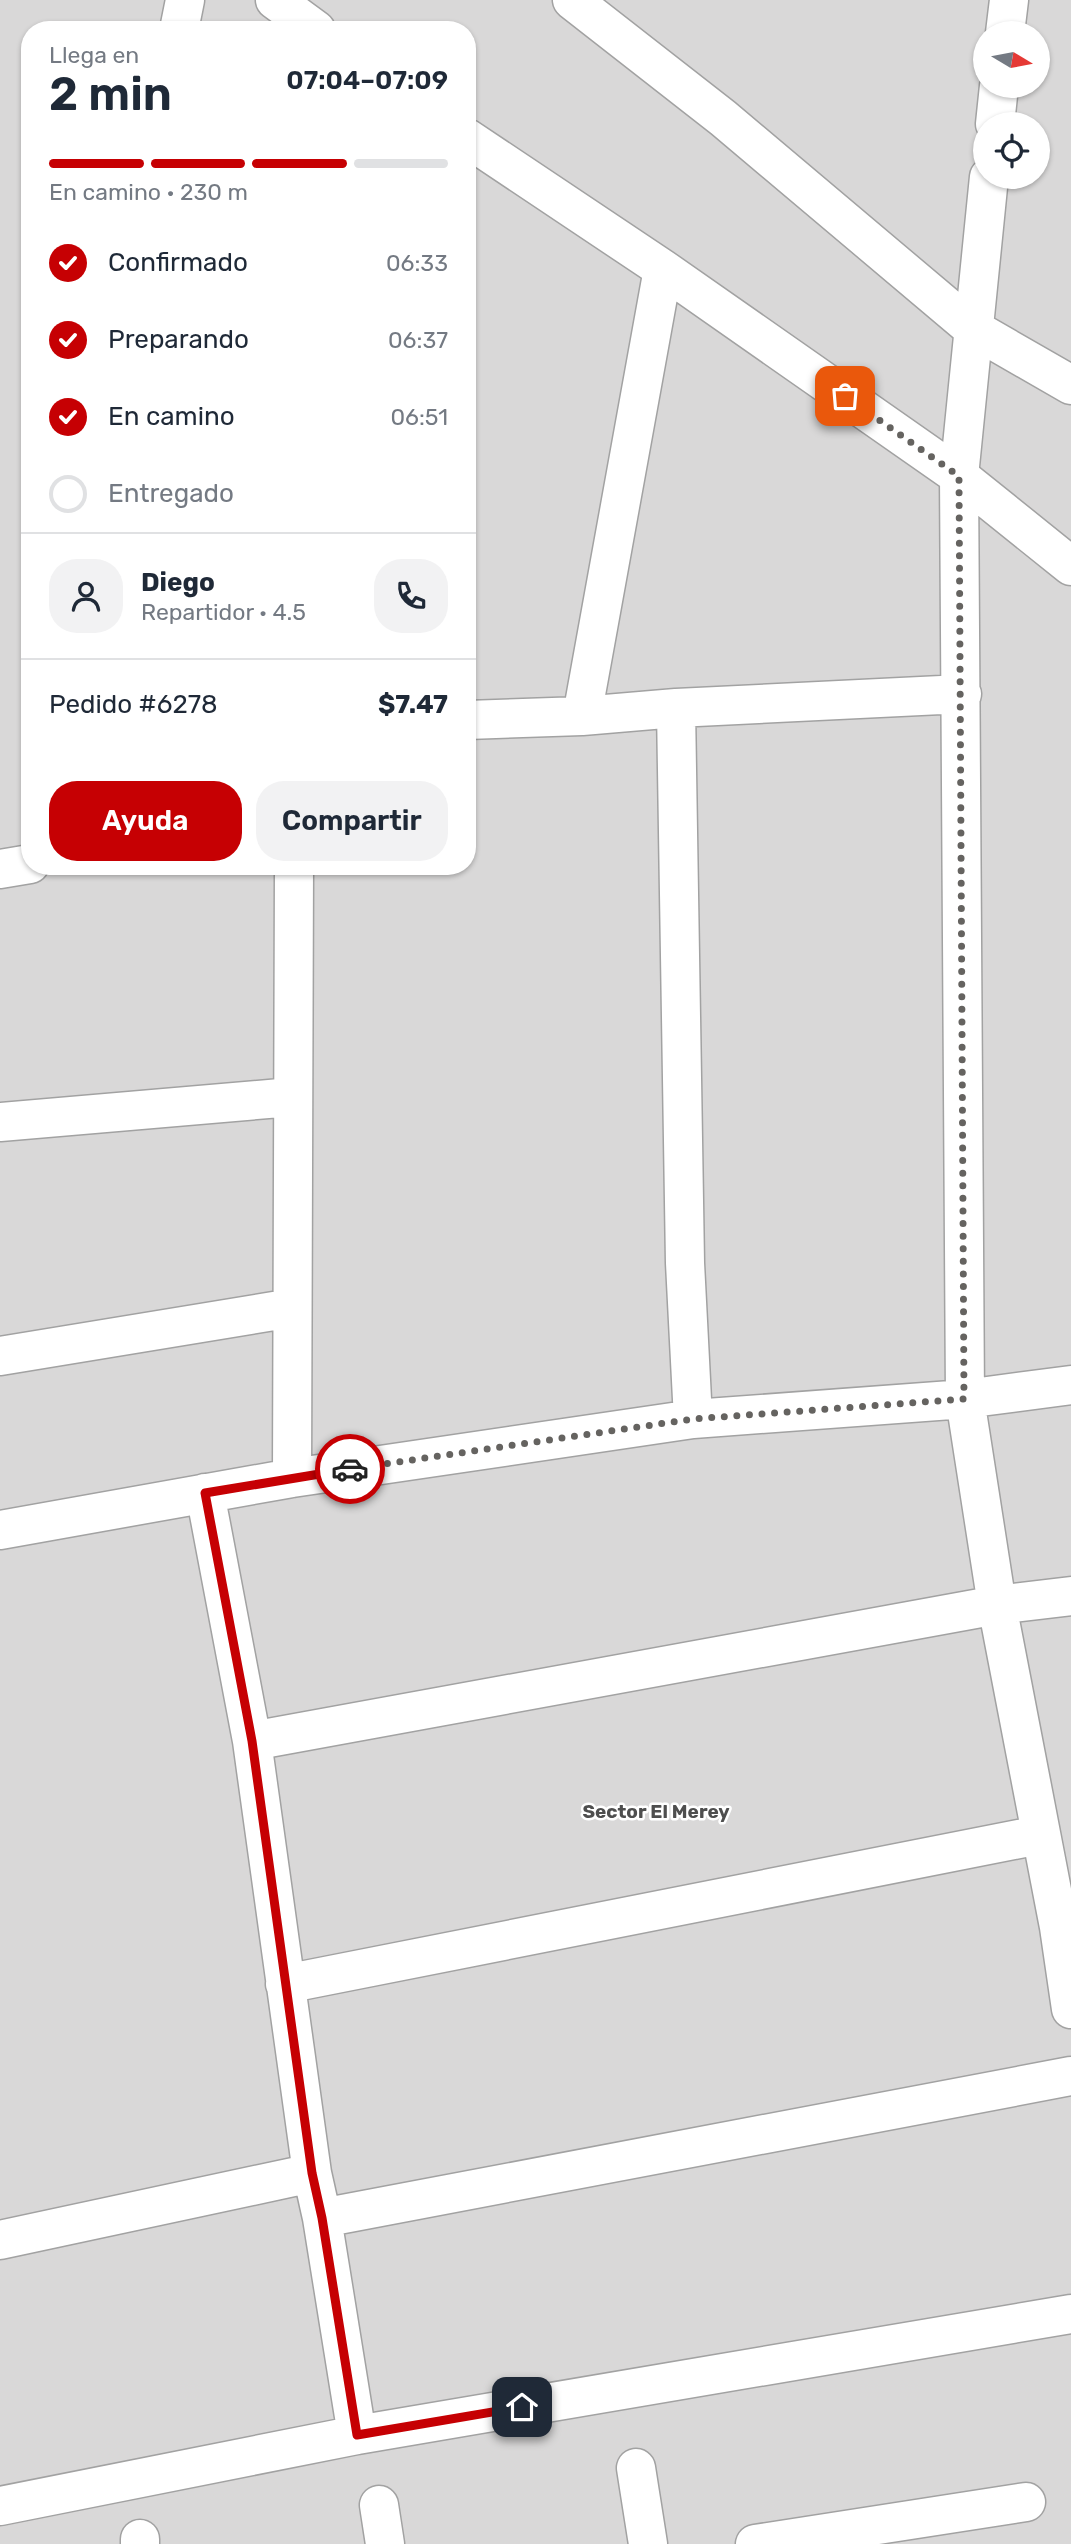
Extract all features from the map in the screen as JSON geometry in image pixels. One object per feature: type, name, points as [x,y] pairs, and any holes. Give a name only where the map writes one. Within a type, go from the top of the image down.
[{"type":"street","points":[[181,21],[185,0]]},
{"type":"street","points":[[275,0],[304,21]]},
{"type":"street","points":[[572,0],[723,118],[972,328],[1071,385]]},
{"type":"street","points":[[1006,21],[1009,0]]},
{"type":"street","points":[[476,144],[663,269],[959,476],[1071,566]]},
{"type":"street","points":[[988,189],[959,476],[964,1399],[997,1605],[1040,1835],[1065,1926],[1071,2009]]},
{"type":"street","points":[[582,716],[663,269]]},
{"type":"street","points":[[476,720],[962,694]]},
{"type":"street","points":[[676,708],[684,1250],[693,1419]]},
{"type":"street","points":[[292,1478],[295,875]]},
{"type":"street","points":[[0,1122],[292,1097]]},
{"type":"street","points":[[0,1356],[292,1308]]},
{"type":"street","points":[[0,1530],[292,1478],[693,1419],[964,1399],[1071,1385]]},
{"type":"street","points":[[205,1493],[252,1741],[312,2173],[322,2218],[357,2435]]},
{"type":"street","points":[[252,1741],[997,1605],[1071,1596]]},
{"type":"street","points":[[285,1984],[1040,1835]]},
{"type":"street","points":[[322,2218],[1071,2076]]},
{"type":"street","points":[[0,2240],[312,2173]]},
{"type":"street","points":[[0,2507],[357,2435],[1071,2314]]},
{"type":"street","points":[[636,2468],[648,2544]]},
{"type":"street","points":[[755,2544],[1026,2502]]},
{"type":"street","points":[[379,2505],[385,2544]]},
{"type":"shaded area","points":[[0,0],[1071,0],[1071,2544],[0,2544]]},
{"type":"way so far","points":[[350,1469],[693,1419],[964,1399],[959,476],[845,396]]},
{"type":"district","name":"Sector El Merey","points":[[656,1811]]},
{"type":"route","points":[[350,1469],[205,1493],[252,1741],[312,2173],[322,2218],[344,2365],[357,2435],[522,2407]]}]
